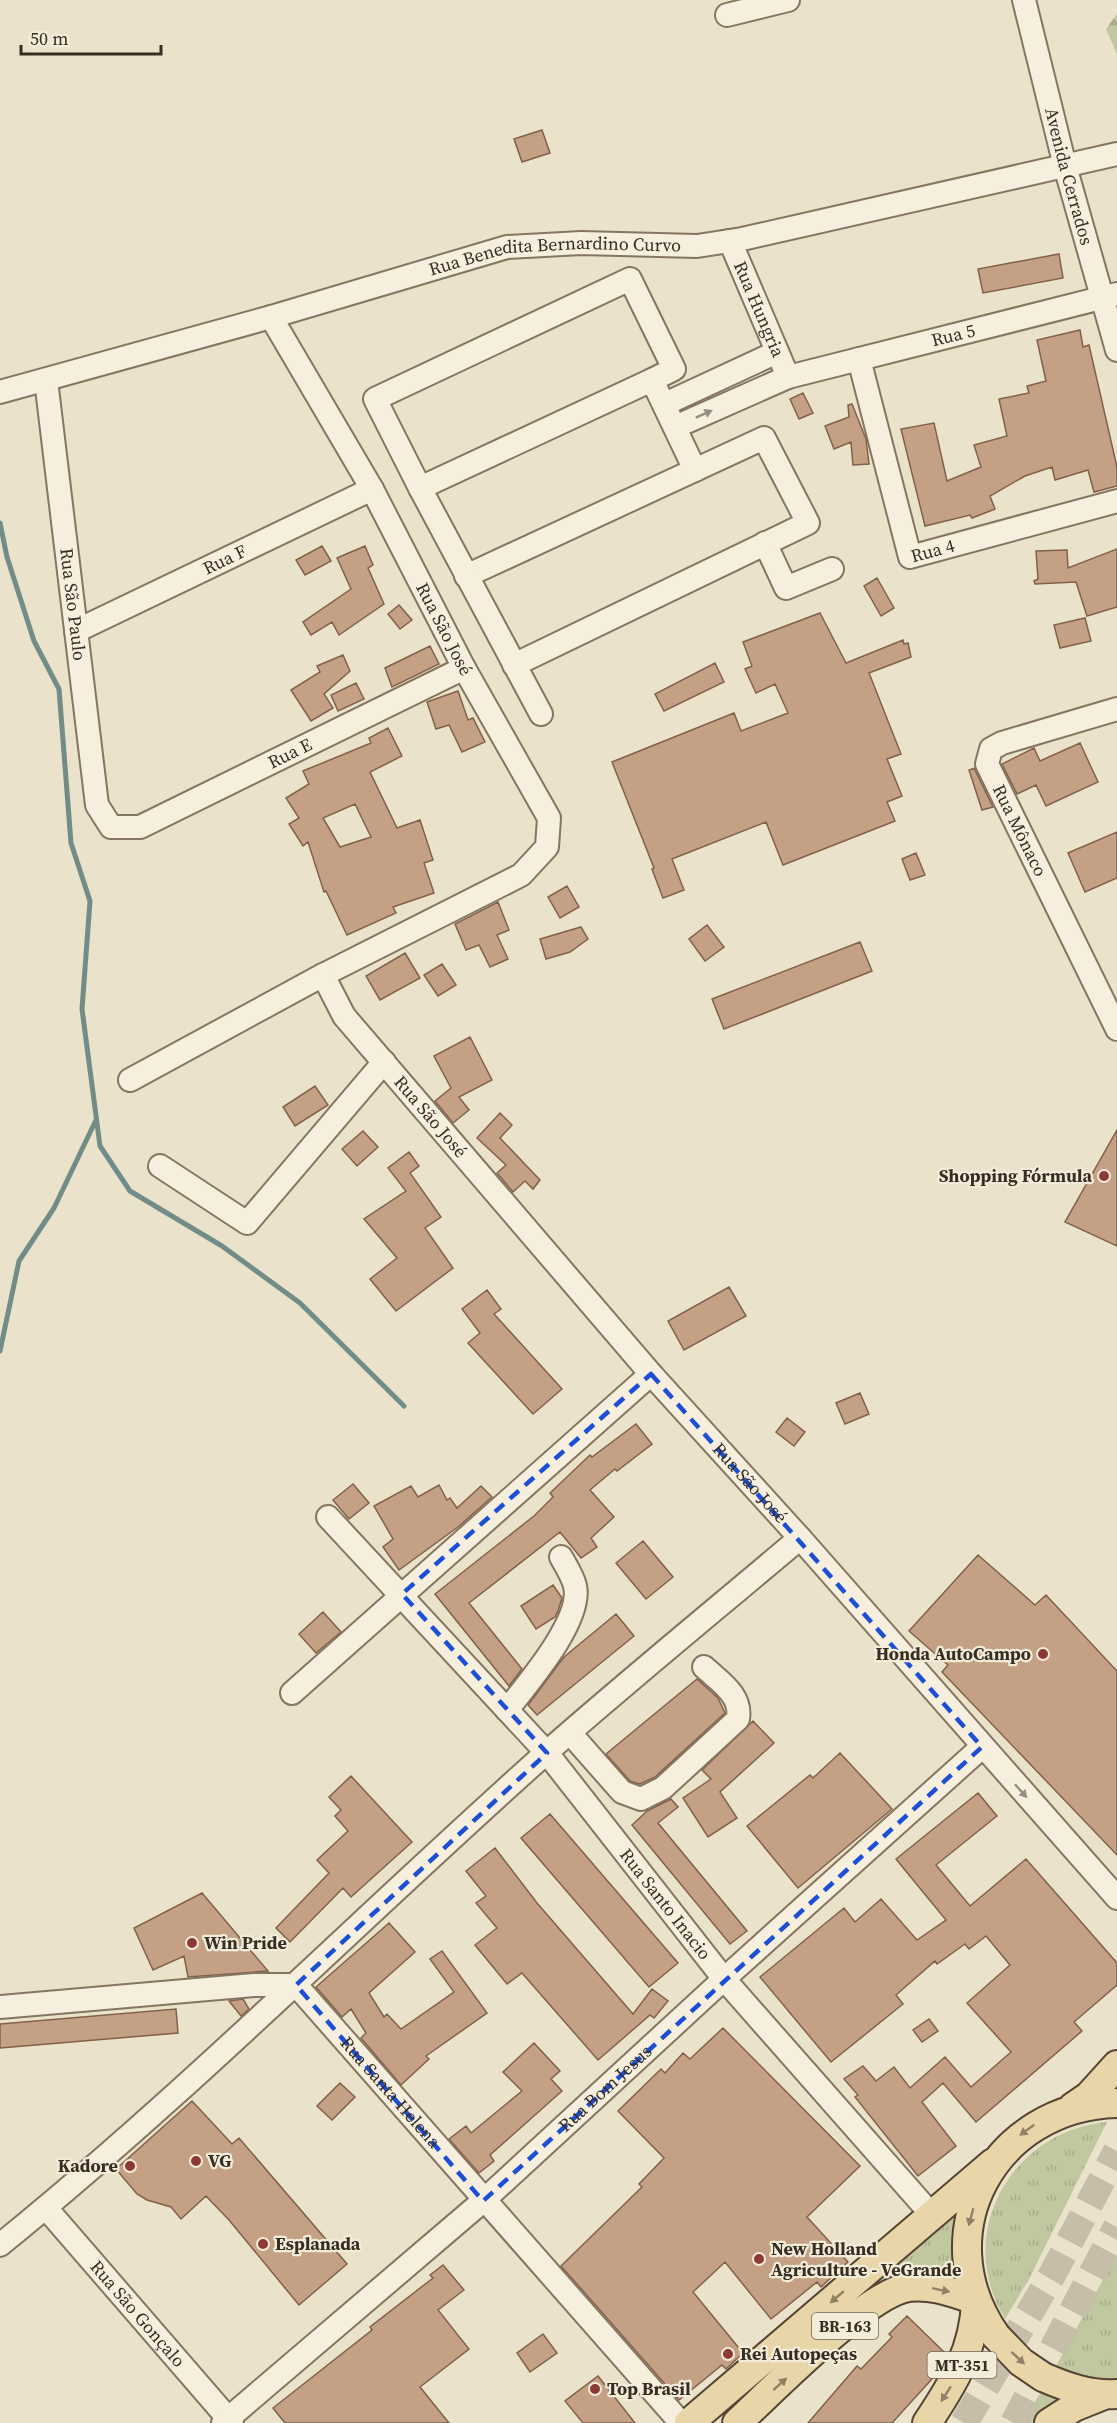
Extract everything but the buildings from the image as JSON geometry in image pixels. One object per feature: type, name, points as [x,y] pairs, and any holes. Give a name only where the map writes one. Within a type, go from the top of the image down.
[{"type":"main road","name":"BR-163","points":[[689,2423],[993,2163],[1017,2138],[1035,2125],[1070,2109],[1089,2096],[1117,2065]]},
{"type":"main road","points":[[1070,2109],[1092,2104],[1117,2103]]},
{"type":"main road","points":[[993,2163],[977,2195],[968,2229],[968,2265],[976,2300],[996,2336],[1021,2362],[1042,2377],[1067,2388],[1111,2395]]},
{"type":"main road","name":"BR-163","points":[[737,2423],[840,2330],[883,2295],[910,2287],[927,2287],[976,2300]]},
{"type":"main road","name":"MT-351","points":[[927,2423],[951,2387],[967,2355],[976,2325],[976,2300]]},
{"type":"main road","points":[[1049,2423],[1074,2407],[1111,2395]]},
{"type":"street","points":[[727,15],[788,0]]},
{"type":"street","name":"Avenida Cerrados","points":[[1024,0],[1065,166],[1111,296],[1117,350]]},
{"type":"street","name":"Rua Benedita Bernardino Curvo","points":[[0,392],[271,317],[507,247],[581,243],[697,246],[730,241],[1117,154]]},
{"type":"street","name":"Rua Hungria","points":[[730,241],[788,377]]},
{"type":"street","points":[[420,488],[674,369],[630,279],[375,399],[420,488],[466,576],[541,714]]},
{"type":"street","name":"Rua 5","points":[[675,427],[788,377],[1111,296]]},
{"type":"street","name":"Rua São José","points":[[271,317],[372,489],[464,668],[549,818],[547,847],[520,875],[323,975],[344,1016],[651,1374],[800,1538],[1117,1898]]},
{"type":"street","points":[[665,404],[777,352]]},
{"type":"street","name":"Rua 4","points":[[859,359],[910,557],[1117,501]]},
{"type":"street","name":"Rua São Paulo","points":[[46,380],[97,805],[111,827]]},
{"type":"street","points":[[652,380],[694,470]]},
{"type":"street","points":[[466,576],[764,438],[808,522],[514,665]]},
{"type":"street","name":"Rua F","points":[[76,632],[372,489]]},
{"type":"street","points":[[765,543],[786,588],[832,569]]},
{"type":"street","name":"Rua E","points":[[111,827],[140,827],[464,668]]},
{"type":"street","name":"Rua Mônaco","points":[[1117,708],[1002,743],[991,749],[987,764],[1117,1029]]},
{"type":"street","points":[[130,1080],[323,975]]},
{"type":"street","points":[[160,1166],[247,1223],[384,1062]]},
{"type":"street","points":[[292,1693],[651,1374]]},
{"type":"street","name":"Rua Santo Inacio","points":[[328,1517],[402,1593],[546,1753],[724,1979],[931,2214]]},
{"type":"street","points":[[0,2245],[46,2208],[296,1985],[546,1753],[800,1538]]},
{"type":"street","points":[[507,1710],[541,1666],[572,1615],[575,1586],[561,1557]]},
{"type":"street","points":[[570,1733],[622,1792],[641,1799],[663,1788],[738,1719],[739,1710],[736,1699],[704,1667]]},
{"type":"street","name":"Rua Bom Jesus","points":[[228,2421],[483,2201],[724,1979],[982,1747]]},
{"type":"street","points":[[0,2007],[254,1985],[296,1985]]},
{"type":"street","name":"Rua Santa Helena","points":[[296,1985],[483,2201],[681,2423]]},
{"type":"street","name":"Rua São Gonçalo","points":[[46,2208],[228,2421]]},
{"type":"highlighted area","points":[[651,1374],[982,1747],[483,2201],[296,1985],[547,1753],[402,1594]]},
{"type":"green space","points":[[1117,14],[1117,54],[1106,29]]},
{"type":"green space","points":[[1107,2122],[1028,2281],[1005,2319],[991,2286],[986,2254],[989,2222],[1000,2192],[1019,2166],[1043,2145],[1073,2130]]},
{"type":"green space","points":[[968,2200],[965,2287],[866,2296],[862,2293]]},
{"type":"green space","points":[[1117,2254],[1117,2380],[1083,2376],[1056,2366]]},
{"type":"green space","points":[[1044,2387],[1066,2397],[1031,2423],[1022,2423]]},
{"type":"waterway","points":[[0,523],[7,557],[34,641],[59,689],[71,843],[90,901],[82,1009],[100,1146],[130,1191],[222,1246],[300,1303],[404,1406]]},
{"type":"waterway","points":[[0,1351],[19,1261],[54,1208],[96,1120]]},
{"type":"tunnel","points":[[964,2423],[1052,2275],[1117,2151]]},
{"type":"tunnel","points":[[1014,2423],[1117,2227]]},
{"type":"place","name":"Shopping Fórmula","points":[[1104,1176]]},
{"type":"place","name":"Honda AutoCampo","points":[[1043,1654]]},
{"type":"place","name":"Win Pride","points":[[192,1943]]},
{"type":"place","name":"VG","points":[[196,2161]]},
{"type":"place","name":"Kadore","points":[[130,2166]]},
{"type":"place","name":"Esplanada","points":[[263,2244]]},
{"type":"place","name":"New Holland Agriculture - VeGrande","points":[[759,2259]]},
{"type":"place","name":"Rei Autopeças","points":[[728,2354]]},
{"type":"place","name":"Top Brasil","points":[[595,2389]]}]
